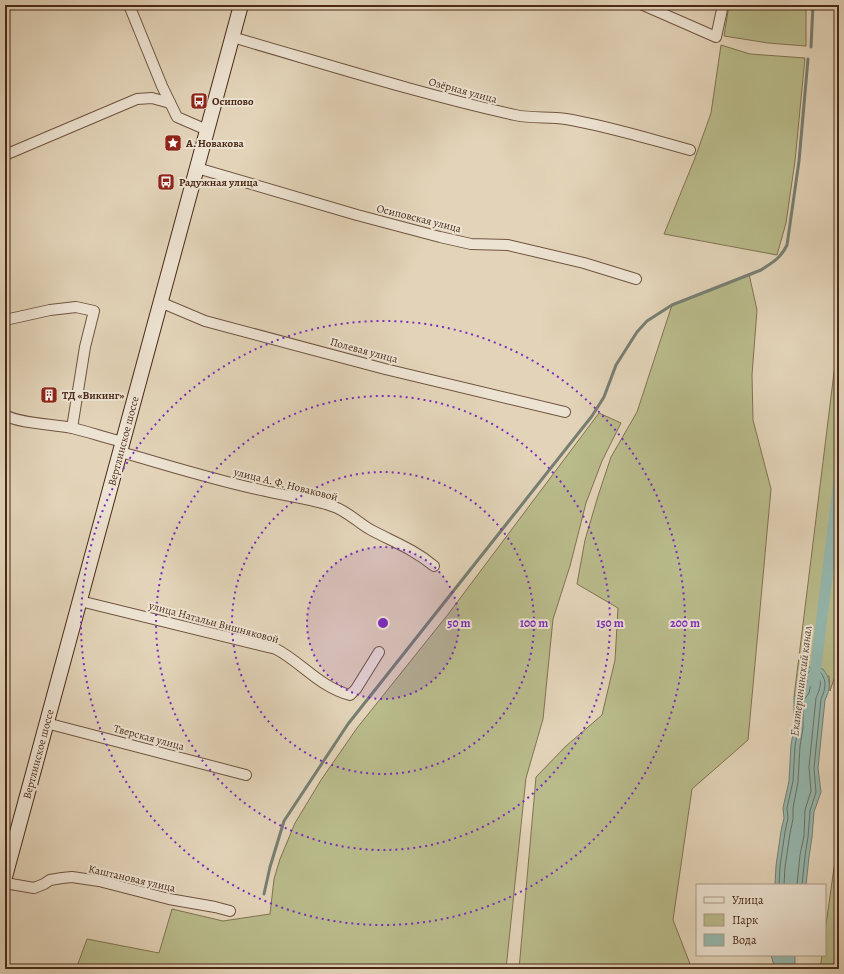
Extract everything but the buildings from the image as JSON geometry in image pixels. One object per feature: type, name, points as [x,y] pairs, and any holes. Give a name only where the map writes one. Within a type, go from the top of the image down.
[{"type":"main road","name":"Вертлинское шоссе","points":[[5,877],[241,5]]},
{"type":"street","points":[[5,7],[9,5]]},
{"type":"street","points":[[129,5],[177,117],[207,130]]},
{"type":"street","points":[[643,5],[716,37],[723,5]]},
{"type":"street","name":"Озёрная улица","points":[[232,37],[468,104],[518,116],[567,119],[690,150]]},
{"type":"street","points":[[5,155],[137,99],[152,98],[170,103]]},
{"type":"street","name":"Осиповская улица","points":[[197,168],[357,215],[432,235],[471,244],[508,245],[584,263],[636,279]]},
{"type":"street","name":"Полевая улица","points":[[160,302],[205,321],[385,369],[565,412]]},
{"type":"street","points":[[5,320],[50,310],[76,307],[94,311],[85,347],[72,428]]},
{"type":"street","name":"улица А. Ф. Новаковой","points":[[8,418],[72,428],[122,447],[261,490],[334,506],[373,531],[412,550],[434,566]]},
{"type":"street","name":"улица Натальи Вишняковой","points":[[80,601],[276,649],[308,673],[342,693],[350,695],[356,689],[380,652]]},
{"type":"street","name":"Тверская улица","points":[[46,723],[246,775]]},
{"type":"street","name":"Каштановая улица","points":[[5,883],[34,888],[50,880],[72,877],[107,883],[181,902],[215,907],[230,911]]},
{"type":"green space","points":[[729,5],[806,5],[806,46],[768,43],[724,36]]},
{"type":"green space","points":[[721,45],[750,54],[805,58],[795,161],[786,223],[777,255],[664,234],[695,158],[711,113]]},
{"type":"green space","points":[[749,274],[757,310],[752,375],[753,420],[771,489],[748,740],[692,789],[673,920],[692,969],[519,969],[536,777],[566,746],[602,715],[615,660],[618,608],[577,584],[585,540],[598,496],[611,457],[637,412],[672,305]]},
{"type":"green space","points":[[839,332],[839,629],[837,670],[830,691],[829,676],[803,681],[801,690],[794,697]]},
{"type":"green space","points":[[599,413],[621,423],[602,461],[586,503],[570,566],[553,619],[543,719],[526,778],[506,969],[76,969],[87,939],[159,953],[172,909],[223,921],[270,914],[274,879],[280,859],[295,823],[321,780],[357,728],[449,613]]},
{"type":"green space","points":[[839,832],[839,969],[820,969],[822,956],[826,956],[826,925]]},
{"type":"water","points":[[808,667],[823,669],[829,680],[829,688],[825,700],[818,768],[821,792],[814,812],[806,884],[775,884],[776,866],[784,818],[783,808],[789,781],[791,745],[794,728],[794,697],[801,686],[802,673]]},
{"type":"water","points":[[771,956],[795,956],[795,969],[775,969]]},
{"type":"waterway","points":[[811,47],[813,5]]},
{"type":"waterway","points":[[264,894],[270,867],[284,821],[348,724],[592,416],[604,397],[616,365],[637,332],[647,321],[672,305],[761,270],[776,260],[785,250],[799,161],[808,59]]},
{"type":"waterway","name":"Екатерининский канал","points":[[814,682],[839,480]]},
{"type":"place","name":"Осипово","points":[[199,101]]},
{"type":"place","name":"А. Новакова","points":[[173,143]]},
{"type":"place","name":"Радужная улица","points":[[166,182]]},
{"type":"place","name":"ТД «Викинг»","points":[[49,395]]}]
